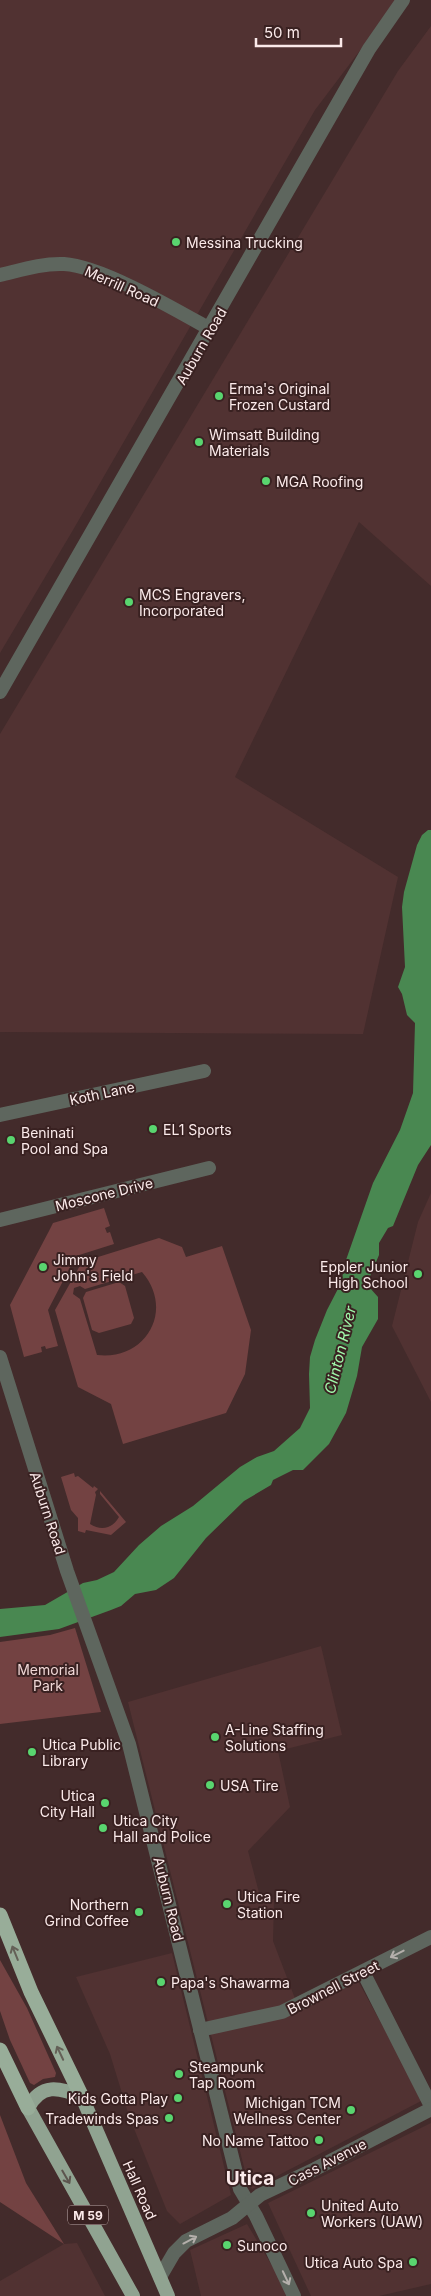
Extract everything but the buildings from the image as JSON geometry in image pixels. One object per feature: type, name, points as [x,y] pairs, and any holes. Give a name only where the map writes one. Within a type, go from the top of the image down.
[{"type":"highway","name":"M 59","points":[[0,1915],[32,1992],[82,2097]]},
{"type":"highway","name":"M 59","points":[[0,2050],[28,2108],[133,2296]]},
{"type":"highway","points":[[28,2108],[35,2096],[50,2089],[60,2089],[82,2097]]},
{"type":"highway","name":"Hall Road","points":[[82,2097],[168,2296]]},
{"type":"street","name":"Auburn Road","points":[[0,692],[369,49],[403,0]]},
{"type":"street","name":"Merrill Road","points":[[0,275],[51,264],[66,264],[86,269],[139,292],[210,329]]},
{"type":"street","name":"Koth Lane","points":[[0,1115],[204,1071]]},
{"type":"street","name":"Moscone Drive","points":[[0,1220],[209,1168]]},
{"type":"street","name":"Auburn Road","points":[[0,1357],[67,1572],[121,1715],[140,1779],[234,2170],[247,2204],[256,2216],[294,2296]]},
{"type":"street","name":"Brownell Street","points":[[200,2030],[282,2012],[431,1937]]},
{"type":"street","points":[[363,1972],[431,2107]]},
{"type":"street","name":"Cass Avenue","points":[[160,2277],[174,2253],[186,2241],[232,2218],[260,2195],[315,2169],[431,2107]]},
{"type":"shaded area","points":[[0,0],[398,0],[315,110],[0,653]]},
{"type":"shaded area","points":[[431,26],[431,586],[359,522],[235,777],[398,877],[363,1034],[0,1032],[0,734],[398,71]]},
{"type":"shaded area","name":"Eppler Junior High School","points":[[431,1193],[431,1402],[392,1326],[418,1222]]},
{"type":"shaded area","points":[[321,1646],[342,1735],[278,1751],[290,1807],[248,1851],[262,1904],[274,1899],[273,1941],[299,2009],[357,1979],[423,2100],[252,2189],[247,2179],[128,1702]]},
{"type":"shaded area","points":[[172,1953],[231,2195],[180,2224],[167,2211],[129,2116],[110,2054],[76,1977]]},
{"type":"shaded area","points":[[431,2123],[431,2284],[379,2296],[311,2296],[268,2203]]},
{"type":"shaded area","points":[[247,2224],[283,2284],[286,2296],[201,2296],[190,2250]]},
{"type":"shaded area","points":[[77,2243],[105,2296],[0,2296],[0,2281],[64,2244]]},
{"type":"green space","points":[[104,1208],[110,1226],[105,1228],[107,1233],[110,1232],[114,1244],[76,1256],[48,1310],[58,1346],[46,1349],[45,1346],[41,1347],[42,1352],[24,1357],[10,1305],[53,1223]]},
{"type":"green space","points":[[159,1238],[182,1247],[186,1257],[222,1246],[251,1330],[245,1374],[226,1413],[123,1444],[111,1404],[78,1387],[55,1310],[82,1262]],"holes":[[[142,1272],[152,1287],[156,1302],[155,1317],[150,1330],[141,1341],[129,1350],[114,1355],[97,1355],[80,1299],[73,1294],[74,1288],[80,1286],[85,1289]]]},
{"type":"green space","points":[[119,1282],[125,1286],[134,1318],[131,1324],[99,1333],[92,1330],[83,1298],[86,1292]]},
{"type":"green space","points":[[74,1473],[75,1477],[78,1476],[93,1488],[94,1486],[98,1489],[95,1492],[90,1524],[98,1528],[106,1528],[119,1517],[100,1494],[100,1491],[126,1522],[111,1535],[86,1530],[85,1533],[78,1531],[78,1518],[71,1510],[61,1477]]},
{"type":"green space","name":"Memorial Park","points":[[75,1628],[101,1712],[0,1724],[0,1642],[50,1635]]},
{"type":"green space","points":[[0,1960],[27,2008],[56,2073],[55,2077],[43,2079],[34,2085],[30,2083],[10,2040],[0,2011]]},
{"type":"green space","points":[[0,2115],[26,2183],[64,2244],[0,2202]]},
{"type":"water","name":"Clinton River","points":[[431,830],[431,1145],[418,1165],[393,1226],[388,1228],[379,1243],[379,1255],[368,1281],[370,1288],[378,1297],[378,1319],[362,1347],[357,1376],[346,1413],[329,1444],[303,1470],[293,1470],[273,1480],[271,1485],[244,1501],[206,1538],[174,1578],[156,1590],[135,1594],[121,1606],[59,1629],[0,1637],[0,1609],[45,1605],[83,1583],[97,1580],[114,1572],[139,1545],[161,1526],[193,1506],[240,1467],[257,1457],[274,1451],[300,1428],[310,1408],[310,1357],[315,1340],[327,1310],[341,1283],[346,1260],[373,1183],[400,1130],[413,1093],[415,1023],[407,1015],[402,994],[398,987],[405,967],[402,907],[404,892],[417,845],[422,835]]},
{"type":"place","name":"Messina Trucking","points":[[176,242]]},
{"type":"place","name":"Erma's Original Frozen Custard","points":[[219,396]]},
{"type":"place","name":"Wimsatt Building Materials","points":[[199,442]]},
{"type":"place","name":"MGA Roofing","points":[[266,481]]},
{"type":"place","name":"MCS Engravers, Incorporated","points":[[129,602]]},
{"type":"place","name":"EL1 Sports","points":[[153,1129]]},
{"type":"place","name":"Beninati Pool and Spa","points":[[11,1140]]},
{"type":"place","name":"Jimmy John's Field","points":[[43,1267]]},
{"type":"place","name":"Eppler Junior High School","points":[[418,1274]]},
{"type":"place","name":"A-Line Staffing Solutions","points":[[215,1737]]},
{"type":"place","name":"Utica Public Library","points":[[32,1752]]},
{"type":"place","name":"USA Tire","points":[[210,1785]]},
{"type":"place","name":"Utica City Hall","points":[[105,1803]]},
{"type":"place","name":"Utica City Hall and Police","points":[[103,1828]]},
{"type":"place","name":"Utica Fire Station","points":[[227,1904]]},
{"type":"place","name":"Northern Grind Coffee","points":[[139,1912]]},
{"type":"place","name":"Papa's Shawarma","points":[[161,1982]]},
{"type":"place","name":"Steampunk Tap Room","points":[[179,2074]]},
{"type":"place","name":"Kids Gotta Play","points":[[178,2098]]},
{"type":"place","name":"Michigan TCM Wellness Center","points":[[351,2110]]},
{"type":"place","name":"Tradewinds Spas","points":[[169,2118]]},
{"type":"place","name":"No Name Tattoo","points":[[319,2140]]},
{"type":"place","name":"United Auto Workers (UAW)","points":[[311,2213]]},
{"type":"place","name":"Sunoco","points":[[227,2245]]},
{"type":"place","name":"Utica Auto Spa","points":[[413,2262]]},
{"type":"district","name":"Utica","points":[[250,2178]]}]
